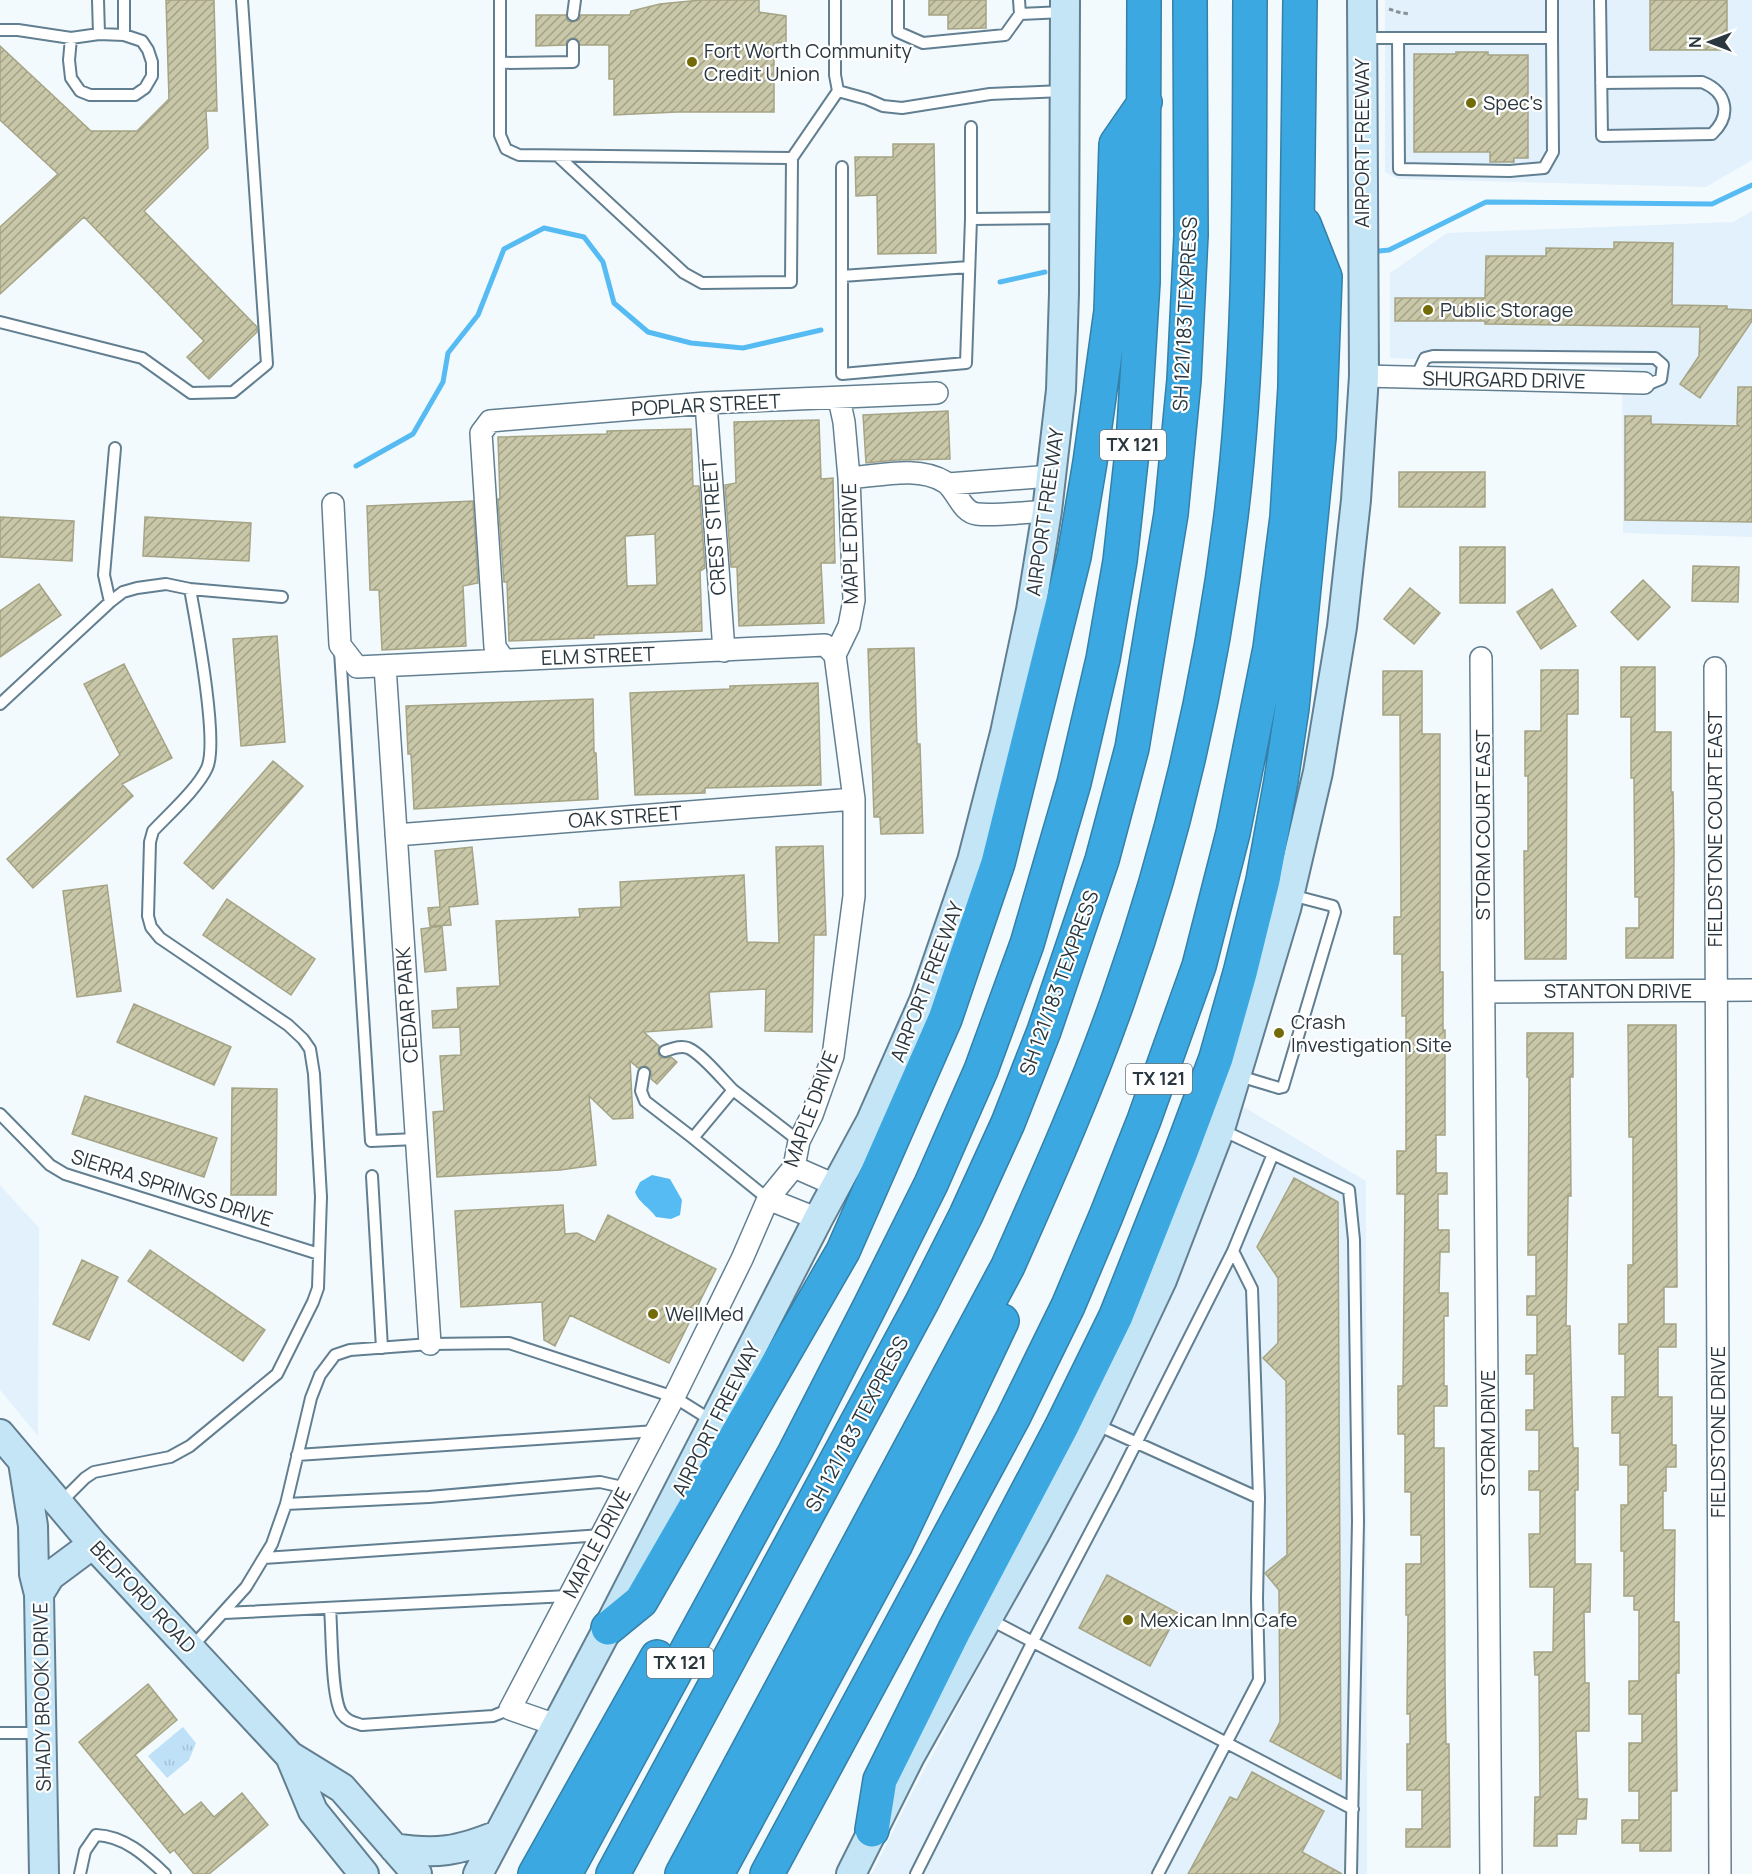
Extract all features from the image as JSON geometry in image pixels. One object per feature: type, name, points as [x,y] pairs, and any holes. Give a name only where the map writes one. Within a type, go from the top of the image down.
[{"type":"highway","name":"TX 121","points":[[548,1869],[756,1483],[795,1452],[931,1184],[981,1070],[1027,944],[1074,783],[1103,659],[1120,561],[1133,444],[1143,282],[1144,0]]},
{"type":"highway","name":"SH 121/183 TEXPRESS","points":[[613,1874],[911,1323],[966,1215],[1008,1123],[1040,1042],[1102,860],[1132,748],[1171,514],[1184,380],[1191,235],[1190,0]]},
{"type":"highway","points":[[682,1874],[1008,1266],[1045,1186],[1111,1020],[1149,906],[1176,808],[1196,722],[1218,612],[1231,517],[1248,318],[1250,0]]},
{"type":"highway","name":"TX 121","points":[[767,1874],[1012,1418],[1068,1305],[1136,1141],[1199,966],[1233,833],[1269,648],[1287,517],[1296,387],[1300,0]]},
{"type":"highway","points":[[608,1628],[641,1601],[843,1251],[945,1019],[998,863],[1074,557],[1111,311],[1116,144],[1145,102]]},
{"type":"highway","points":[[872,1830],[880,1780],[1116,1316],[1149,1236],[1216,1058],[1240,974],[1263,880],[1292,708],[1319,437],[1325,278],[1298,208]]},
{"type":"highway","points":[[717,1874],[895,1546],[957,1420],[1022,1277],[1045,1186]]},
{"type":"main road","name":"AIRPORT FREEWAY","points":[[850,1874],[909,1758],[1094,1424],[1162,1280],[1220,1129],[1290,895],[1318,772],[1342,627],[1356,500],[1364,376],[1362,0]]},
{"type":"main road","name":"AIRPORT FREEWAY","points":[[478,1874],[608,1628],[835,1185],[871,1121],[924,1001],[972,861],[1008,722],[1031,610],[1047,511],[1061,390],[1065,218],[1065,6]]},
{"type":"main road","name":"BEDFORD ROAD","points":[[0,1434],[93,1544],[290,1756],[342,1788],[417,1874]]},
{"type":"main road","points":[[23,1462],[33,1526],[34,1574],[39,1594]]},
{"type":"main road","name":"SHADY BROOK DRIVE","points":[[44,1874],[39,1594],[51,1576],[93,1544]]},
{"type":"main road","name":"BEDFORD ROAD","points":[[290,1756],[313,1811],[364,1874]]},
{"type":"main road","points":[[394,1848],[416,1852],[443,1852],[464,1848],[498,1835],[496,1874]]},
{"type":"street","name":"SHURGARD DRIVE","points":[[1364,376],[1644,383]]},
{"type":"street","name":"POPLAR STREET","points":[[504,660],[495,647],[481,433],[490,420],[706,403],[937,393]]},
{"type":"street","name":"MAPLE DRIVE","points":[[510,1709],[674,1397],[742,1259],[768,1199],[794,1167],[800,1140],[812,1115],[832,1056],[854,896],[854,799],[835,655],[849,627],[854,600],[849,478],[844,422],[839,399]]},
{"type":"street","name":"CREST STREET","points":[[706,403],[724,651]]},
{"type":"street","points":[[849,478],[914,473],[934,477],[948,484],[962,504],[975,514],[1047,511]]},
{"type":"street","points":[[948,484],[1051,476]]},
{"type":"street","points":[[333,504],[340,645]]},
{"type":"street","name":"ELM STREET","points":[[340,645],[357,667],[825,645],[835,655]]},
{"type":"street","name":"STORM COURT EAST","points":[[1481,658],[1484,992]]},
{"type":"street","name":"CEDAR PARK","points":[[385,666],[430,1344]]},
{"type":"street","name":"FIELDSTONE COURT EAST","points":[[1715,668],[1715,990]]},
{"type":"street","name":"OAK STREET","points":[[396,835],[854,799]]},
{"type":"street","name":"FIELDSTONE DRIVE","points":[[1715,990],[1720,1874]]},
{"type":"street","name":"STANTON DRIVE","points":[[1484,992],[1752,990]]},
{"type":"street","name":"STORM DRIVE","points":[[1484,992],[1491,1874]]},
{"type":"street","points":[[794,1167],[835,1185]]},
{"type":"street","points":[[768,1199],[818,1219]]},
{"type":"street","points":[[510,1709],[556,1725]]},
{"type":"lane","points":[[98,0],[99,34]]},
{"type":"lane","points":[[124,0],[124,35]]},
{"type":"lane","points":[[0,322],[142,358],[191,393],[233,392],[267,364],[242,0]]},
{"type":"lane","points":[[500,0],[500,135],[506,149],[519,155],[559,157],[792,158]]},
{"type":"lane","points":[[573,15],[575,0]]},
{"type":"lane","points":[[559,157],[684,273],[702,283],[791,282],[792,158],[837,91],[835,75],[836,0]]},
{"type":"lane","points":[[898,0],[898,32],[923,43],[1005,35],[1020,14],[1019,0]]},
{"type":"lane","points":[[1398,38],[1399,169],[1510,171],[1544,168],[1553,152],[1552,0]]},
{"type":"lane","points":[[1600,0],[1601,83],[1602,136],[1712,134],[1720,127],[1725,115],[1722,99],[1716,90],[1702,82],[1601,83]]},
{"type":"lane","points":[[1020,14],[1065,6]]},
{"type":"lane","points":[[0,30],[18,30],[71,38],[99,34],[124,35],[142,41],[152,62],[152,76],[144,88],[135,95],[90,96],[80,91],[71,78],[69,60],[71,38]]},
{"type":"lane","points":[[1362,38],[1552,38]]},
{"type":"lane","points":[[500,63],[573,62],[573,45]]},
{"type":"lane","points":[[837,91],[883,106],[902,108],[990,94],[1064,91]]},
{"type":"lane","points":[[842,166],[842,374],[966,363],[971,219],[971,127]]},
{"type":"lane","points":[[971,219],[1065,218]]},
{"type":"lane","points":[[842,276],[969,267]]},
{"type":"lane","points":[[110,602],[104,574],[114,448]]},
{"type":"lane","points":[[0,704],[123,592],[166,584],[190,589],[282,597]]},
{"type":"lane","points":[[59,1504],[84,1478],[94,1472],[171,1457],[190,1446],[278,1374],[318,1288],[320,1186],[314,1074],[310,1049],[288,1025],[160,938],[151,927],[148,916],[150,842],[153,831],[203,776],[209,765],[212,737],[190,589]]},
{"type":"lane","points":[[340,645],[370,1141],[416,1139]]},
{"type":"lane","points":[[1236,1075],[1279,1088],[1283,1087],[1335,912],[1333,906],[1290,895]]},
{"type":"lane","points":[[665,1051],[675,1047],[687,1048],[697,1054],[733,1090],[800,1140]]},
{"type":"lane","points":[[644,1073],[641,1091],[645,1101],[768,1199]]},
{"type":"lane","points":[[693,1138],[733,1090]]},
{"type":"lane","name":"SIERRA SPRINGS DRIVE","points":[[0,1114],[50,1165],[65,1174],[319,1254]]},
{"type":"lane","points":[[1220,1129],[1349,1190],[1354,1240],[1358,1521],[1351,1874]]},
{"type":"lane","points":[[916,1874],[1233,1251],[1273,1154]]},
{"type":"lane","points":[[372,1176],[382,1348]]},
{"type":"lane","points":[[1158,1874],[1259,1680],[1257,1599],[1259,1498],[1252,1289],[1233,1251]]},
{"type":"lane","points":[[191,1648],[246,1587],[272,1544],[286,1504],[310,1398],[320,1375],[335,1355],[350,1350],[430,1344],[509,1343],[674,1397],[714,1422]]},
{"type":"lane","points":[[1094,1424],[1259,1498]]},
{"type":"lane","points":[[297,1455],[656,1431]]},
{"type":"lane","points":[[286,1504],[429,1497],[600,1482],[627,1488]]},
{"type":"lane","points":[[264,1558],[602,1535]]},
{"type":"lane","points":[[224,1613],[568,1596]]},
{"type":"lane","points":[[330,1608],[336,1696],[340,1712],[349,1721],[362,1725],[493,1716],[510,1709]]},
{"type":"lane","points":[[987,1618],[1353,1809]]},
{"type":"lane","points":[[0,1733],[43,1733]]},
{"type":"lane","points":[[80,1874],[84,1851],[96,1835],[110,1836],[145,1854],[165,1874]]},
{"type":"path","points":[[1389,9],[1410,14]]},
{"type":"shaded area","points":[[1385,0],[1752,0],[1752,160],[1706,187],[1398,179],[1385,172]]},
{"type":"shaded area","points":[[1752,211],[1752,537],[1623,533],[1622,368],[1390,358],[1390,273],[1447,233],[1733,222]]},
{"type":"shaded area","points":[[1244,1107],[1366,1181],[1367,1874],[872,1874],[909,1799],[1064,1507],[1133,1369]]},
{"type":"shaded area","points":[[0,1185],[39,1228],[38,1436],[0,1390]]},
{"type":"green space","points":[[183,1727],[196,1743],[189,1760],[167,1778],[148,1756]]},
{"type":"water","points":[[652,1175],[670,1179],[682,1200],[680,1215],[671,1219],[656,1217],[639,1199],[635,1192],[640,1182]]},
{"type":"building","points":[[166,0],[214,0],[217,111],[206,111],[208,148],[144,211],[257,327],[257,332],[209,379],[187,357],[204,341],[84,217],[0,294],[0,227],[58,174],[0,120],[0,46],[91,131],[137,131],[169,99]]},
{"type":"building","name":"Fort Worth Community Credit Union","points":[[701,0],[759,0],[759,12],[786,16],[786,42],[774,43],[774,112],[677,112],[614,115],[614,79],[609,79],[609,45],[580,45],[577,39],[572,38],[567,41],[566,45],[536,46],[536,15],[566,15],[568,21],[573,22],[579,20],[581,15],[630,15],[631,11],[660,4]]},
{"type":"building","points":[[929,0],[986,0],[986,28],[948,29],[948,15],[929,15]]},
{"type":"building","points":[[1650,0],[1727,0],[1727,50],[1650,50]]},
{"type":"building","name":"Spec's","points":[[1456,52],[1528,55],[1528,158],[1514,158],[1514,162],[1490,162],[1490,152],[1414,152],[1414,54],[1456,54]]},
{"type":"building","points":[[893,144],[934,144],[936,253],[878,254],[877,195],[856,196],[855,157],[893,157]]},
{"type":"building","points":[[1614,242],[1673,243],[1672,305],[1727,306],[1727,309],[1752,310],[1752,321],[1700,398],[1680,384],[1699,356],[1700,327],[1395,321],[1395,298],[1485,298],[1486,256],[1546,256],[1546,248],[1614,249]]},
{"type":"building","points":[[1738,387],[1752,387],[1752,522],[1625,520],[1625,416],[1651,416],[1651,424],[1739,426],[1737,424]]},
{"type":"building","points":[[948,411],[950,459],[866,463],[863,415]]},
{"type":"building","points":[[819,420],[821,479],[833,478],[835,563],[821,563],[824,623],[739,626],[737,567],[731,567],[725,485],[736,483],[734,422]]},
{"type":"building","points":[[691,429],[693,486],[699,486],[705,568],[700,571],[702,631],[509,641],[507,582],[504,582],[498,499],[500,499],[498,437],[607,434],[607,431]],"holes":[[[655,534],[657,585],[627,586],[625,536]]]},
{"type":"building","points":[[1399,472],[1485,472],[1485,507],[1399,507]]},
{"type":"building","points":[[473,501],[478,583],[463,586],[466,646],[382,650],[379,590],[370,590],[367,506]]},
{"type":"building","points":[[0,517],[74,521],[72,561],[0,557]]},
{"type":"building","points":[[145,517],[251,523],[249,561],[143,556]]},
{"type":"building","points":[[1460,547],[1505,547],[1505,603],[1460,603]]},
{"type":"building","points":[[1693,566],[1739,567],[1738,602],[1692,601]]},
{"type":"building","points":[[1643,580],[1670,607],[1638,640],[1611,612]]},
{"type":"building","points":[[39,584],[61,615],[0,657],[0,611]]},
{"type":"building","points":[[1410,588],[1440,613],[1414,644],[1384,619]]},
{"type":"building","points":[[1552,589],[1576,626],[1541,649],[1517,612]]},
{"type":"building","points":[[277,636],[285,742],[241,746],[233,639]]},
{"type":"building","points":[[914,648],[923,833],[881,834],[880,817],[874,817],[868,649]]},
{"type":"building","points":[[124,664],[172,758],[122,784],[133,796],[33,888],[7,859],[120,755],[84,684]]},
{"type":"building","points":[[1621,667],[1655,667],[1655,732],[1671,732],[1674,853],[1673,958],[1626,958],[1626,928],[1639,928],[1639,897],[1635,897],[1631,717],[1621,717]]},
{"type":"building","points":[[1541,670],[1578,670],[1578,714],[1567,714],[1566,959],[1525,959],[1524,851],[1528,851],[1528,776],[1525,776],[1525,731],[1541,731]]},
{"type":"building","points":[[1383,671],[1422,671],[1422,734],[1440,734],[1440,972],[1443,972],[1443,1030],[1445,1030],[1445,1135],[1436,1135],[1436,1173],[1447,1173],[1447,1194],[1438,1194],[1438,1230],[1449,1230],[1449,1252],[1440,1252],[1439,1293],[1448,1293],[1448,1316],[1444,1316],[1444,1386],[1447,1386],[1447,1406],[1434,1406],[1434,1448],[1444,1448],[1445,1681],[1446,1744],[1449,1744],[1450,1847],[1406,1847],[1406,1829],[1422,1829],[1422,1790],[1407,1790],[1407,1744],[1410,1744],[1410,1714],[1407,1714],[1408,1615],[1406,1615],[1406,1564],[1421,1564],[1421,1535],[1411,1535],[1411,1492],[1405,1492],[1405,1434],[1398,1434],[1398,1386],[1403,1386],[1405,1194],[1397,1194],[1397,1151],[1406,1151],[1406,1016],[1402,1016],[1402,954],[1394,954],[1394,917],[1401,917],[1400,715],[1383,715]]},
{"type":"building","points":[[818,683],[821,785],[705,788],[705,793],[635,795],[630,693]]},
{"type":"building","points":[[593,699],[598,799],[414,809],[406,706]]},
{"type":"building","points":[[273,761],[303,786],[213,889],[184,863]]},
{"type":"building","points":[[823,846],[826,935],[814,935],[812,1032],[765,1031],[766,989],[709,992],[712,1027],[644,1032],[659,1046],[660,1057],[671,1057],[677,1062],[657,1084],[651,1079],[649,1068],[645,1066],[638,1068],[630,1061],[633,1118],[613,1119],[589,1096],[596,1165],[560,1170],[437,1177],[433,1112],[444,1111],[440,1056],[461,1055],[460,1027],[433,1028],[432,1011],[458,1009],[457,988],[500,986],[496,921],[580,917],[579,909],[621,907],[620,882],[744,875],[747,942],[779,943],[776,847]]},
{"type":"building","points":[[472,847],[478,904],[449,907],[451,925],[430,926],[428,908],[440,907],[435,851]]},
{"type":"building","points":[[107,885],[121,991],[77,997],[63,891]]},
{"type":"building","points":[[227,899],[315,959],[291,995],[203,935]]},
{"type":"building","points":[[442,926],[446,970],[425,972],[421,929]]},
{"type":"building","points":[[134,1004],[231,1047],[214,1085],[117,1042]]},
{"type":"building","points":[[1628,1025],[1676,1025],[1677,1287],[1664,1287],[1664,1324],[1676,1324],[1676,1347],[1658,1347],[1658,1397],[1672,1397],[1672,1445],[1676,1445],[1676,1467],[1666,1467],[1666,1491],[1663,1491],[1663,1530],[1675,1530],[1674,1622],[1679,1622],[1679,1673],[1676,1673],[1677,1791],[1671,1791],[1671,1851],[1640,1851],[1640,1843],[1622,1843],[1622,1820],[1639,1820],[1639,1791],[1629,1791],[1629,1743],[1642,1743],[1642,1714],[1629,1714],[1629,1681],[1639,1681],[1639,1610],[1634,1610],[1634,1596],[1624,1596],[1621,1505],[1628,1505],[1628,1465],[1620,1465],[1620,1433],[1612,1433],[1612,1397],[1625,1397],[1625,1354],[1619,1354],[1619,1324],[1628,1324],[1628,1265],[1633,1265],[1633,1137],[1629,1137]]},
{"type":"building","points":[[1527,1033],[1573,1033],[1573,1077],[1570,1077],[1571,1196],[1568,1196],[1566,1326],[1570,1326],[1573,1448],[1578,1448],[1578,1490],[1575,1490],[1575,1564],[1591,1564],[1590,1612],[1584,1612],[1585,1683],[1589,1683],[1589,1731],[1576,1731],[1578,1799],[1587,1799],[1586,1819],[1577,1819],[1576,1834],[1557,1834],[1557,1846],[1534,1846],[1535,1797],[1540,1797],[1539,1675],[1535,1675],[1534,1652],[1553,1652],[1554,1587],[1530,1587],[1529,1534],[1540,1534],[1540,1490],[1529,1490],[1529,1471],[1539,1471],[1539,1430],[1526,1430],[1526,1410],[1534,1410],[1534,1374],[1526,1374],[1526,1355],[1537,1355],[1537,1315],[1527,1315],[1527,1296],[1536,1296],[1536,1255],[1528,1255],[1529,1077],[1527,1077]]},
{"type":"building","points":[[232,1088],[277,1089],[276,1195],[231,1195]]},
{"type":"building","points":[[85,1096],[217,1138],[204,1177],[72,1134]]},
{"type":"building","points":[[1294,1178],[1338,1202],[1341,1779],[1270,1741],[1280,1722],[1279,1590],[1265,1573],[1287,1555],[1286,1381],[1263,1358],[1278,1343],[1278,1278],[1257,1247]]},
{"type":"building","points":[[563,1205],[565,1234],[577,1233],[595,1242],[608,1215],[716,1269],[669,1363],[570,1315],[555,1346],[544,1340],[542,1302],[461,1307],[455,1211]]},
{"type":"building","points":[[150,1250],[265,1330],[243,1361],[128,1281]]},
{"type":"building","points":[[82,1260],[118,1277],[89,1340],[53,1324]]},
{"type":"building","name":"Mexican Inn Cafe","points":[[1107,1575],[1178,1613],[1150,1666],[1079,1628]]},
{"type":"building","points":[[148,1684],[177,1720],[135,1755],[184,1815],[201,1802],[214,1817],[242,1793],[268,1825],[209,1874],[194,1874],[174,1850],[170,1853],[79,1742]]},
{"type":"building","points":[[1252,1772],[1324,1811],[1302,1852],[1342,1874],[1188,1874],[1230,1797],[1237,1800]]},
{"type":"waterway","points":[[1379,251],[1389,250],[1486,202],[1712,204],[1752,185]]},
{"type":"waterway","points":[[356,466],[413,434],[443,382],[448,353],[478,315],[504,249],[544,228],[584,237],[603,262],[614,303],[648,332],[691,343],[743,348],[821,330]]},
{"type":"waterway","points":[[1000,282],[1045,272]]},
{"type":"place","name":"Fort Worth Community Credit Union","points":[[692,62]]},
{"type":"place","name":"Spec's","points":[[1471,103]]},
{"type":"place","name":"Public Storage","points":[[1428,310]]},
{"type":"place","name":"Crash Investigation Site","points":[[1279,1033]]},
{"type":"place","name":"WellMed","points":[[653,1314]]},
{"type":"place","name":"Mexican Inn Cafe","points":[[1128,1620]]}]
